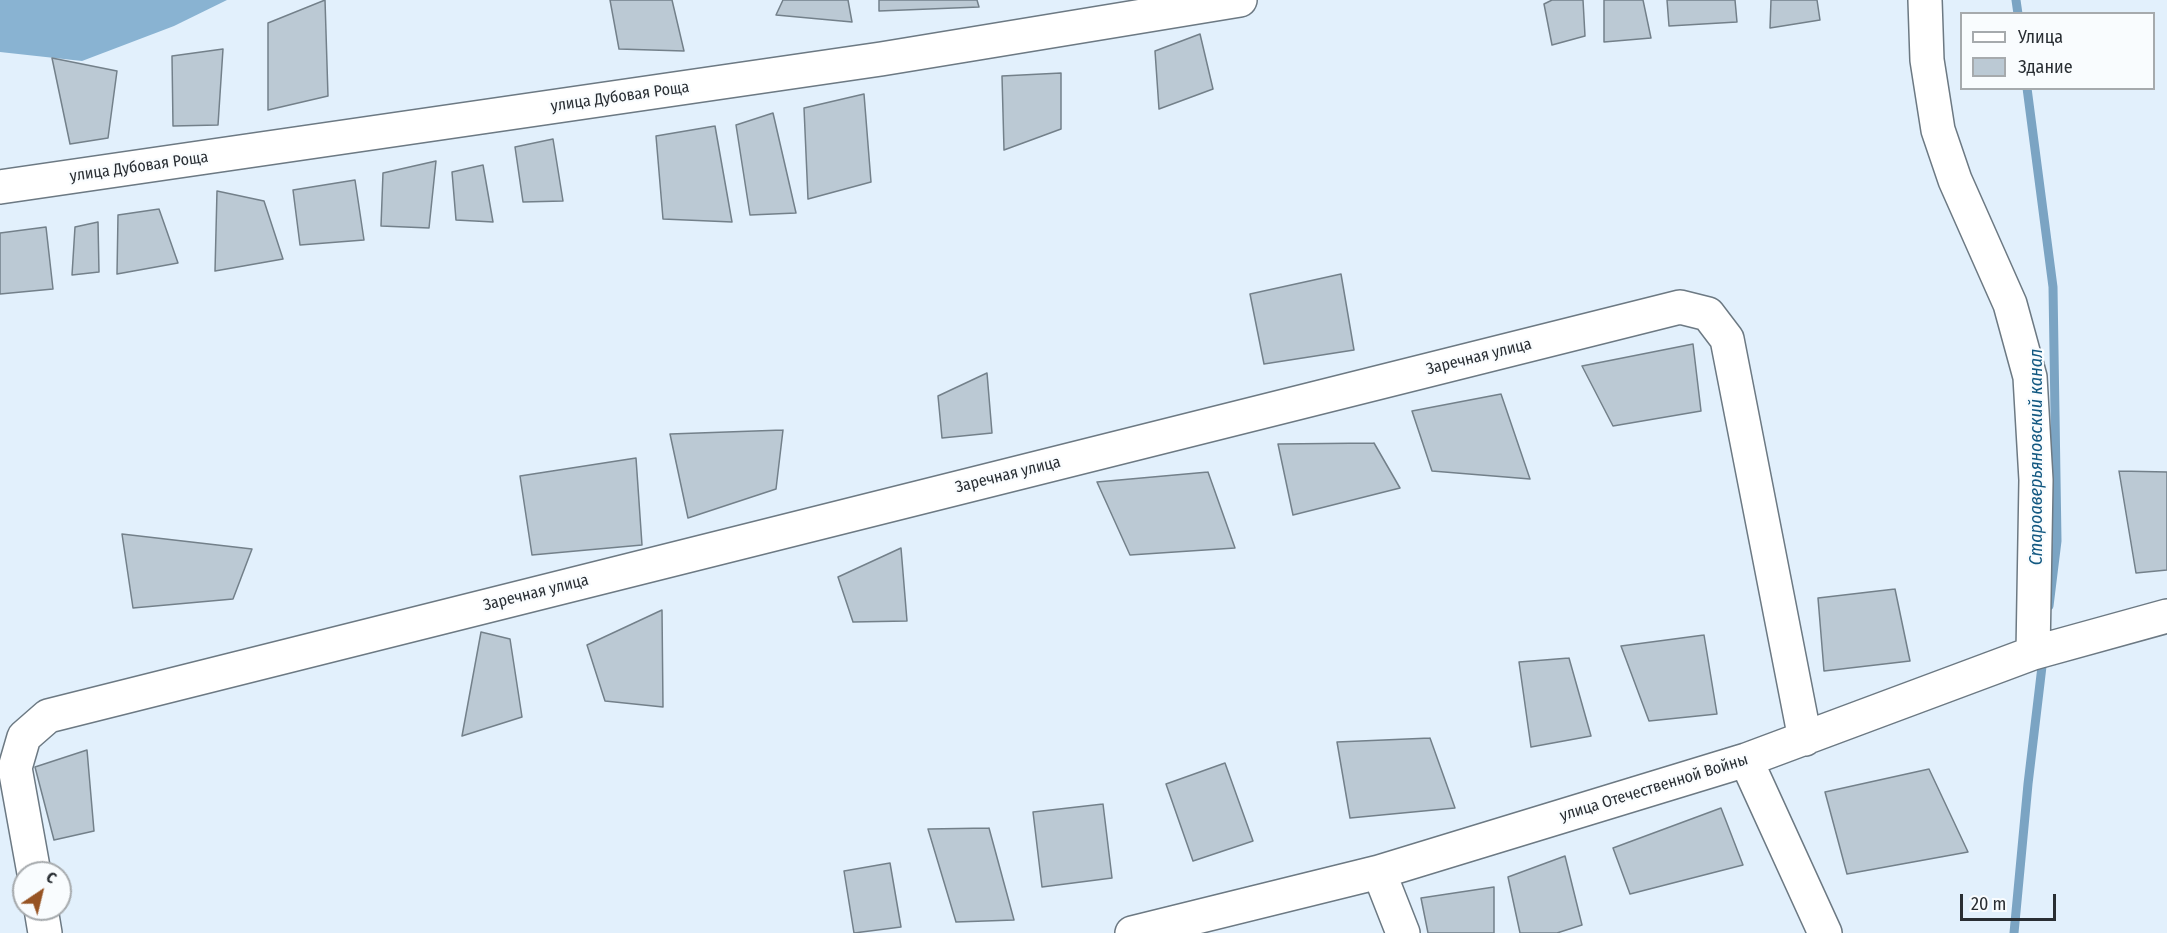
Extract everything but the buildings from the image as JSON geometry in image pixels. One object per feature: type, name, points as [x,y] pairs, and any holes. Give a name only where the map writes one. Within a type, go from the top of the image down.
[{"type":"street","name":"улица Дубовая Роща","points":[[0,187],[881,59],[1240,0]]},
{"type":"street","points":[[1925,0],[1927,60],[1938,130],[1955,180],[2010,304],[2030,377],[2036,480],[2033,652]]},
{"type":"street","name":"Заречная улица","points":[[32,861],[15,768],[24,737],[48,716],[1680,307],[1708,314],[1726,339],[1805,739]]},
{"type":"street","name":"улица Отечественной Войны","points":[[1132,933],[1379,872],[1746,760],[2033,652],[2167,616]]},
{"type":"street","points":[[1746,760],[1825,933]]},
{"type":"street","points":[[1379,872],[1403,933]]},
{"type":"shaded area","points":[[0,0],[227,0],[174,26],[82,61],[0,52]]},
{"type":"waterway","name":"Староаверьяновский канал","points":[[2016,0],[2018,12]]},
{"type":"waterway","name":"Староаверьяновский канал","points":[[2027,90],[2053,287],[2057,541],[2049,606]]},
{"type":"waterway","name":"Староаверьяновский канал","points":[[2014,933],[2043,658]]}]
